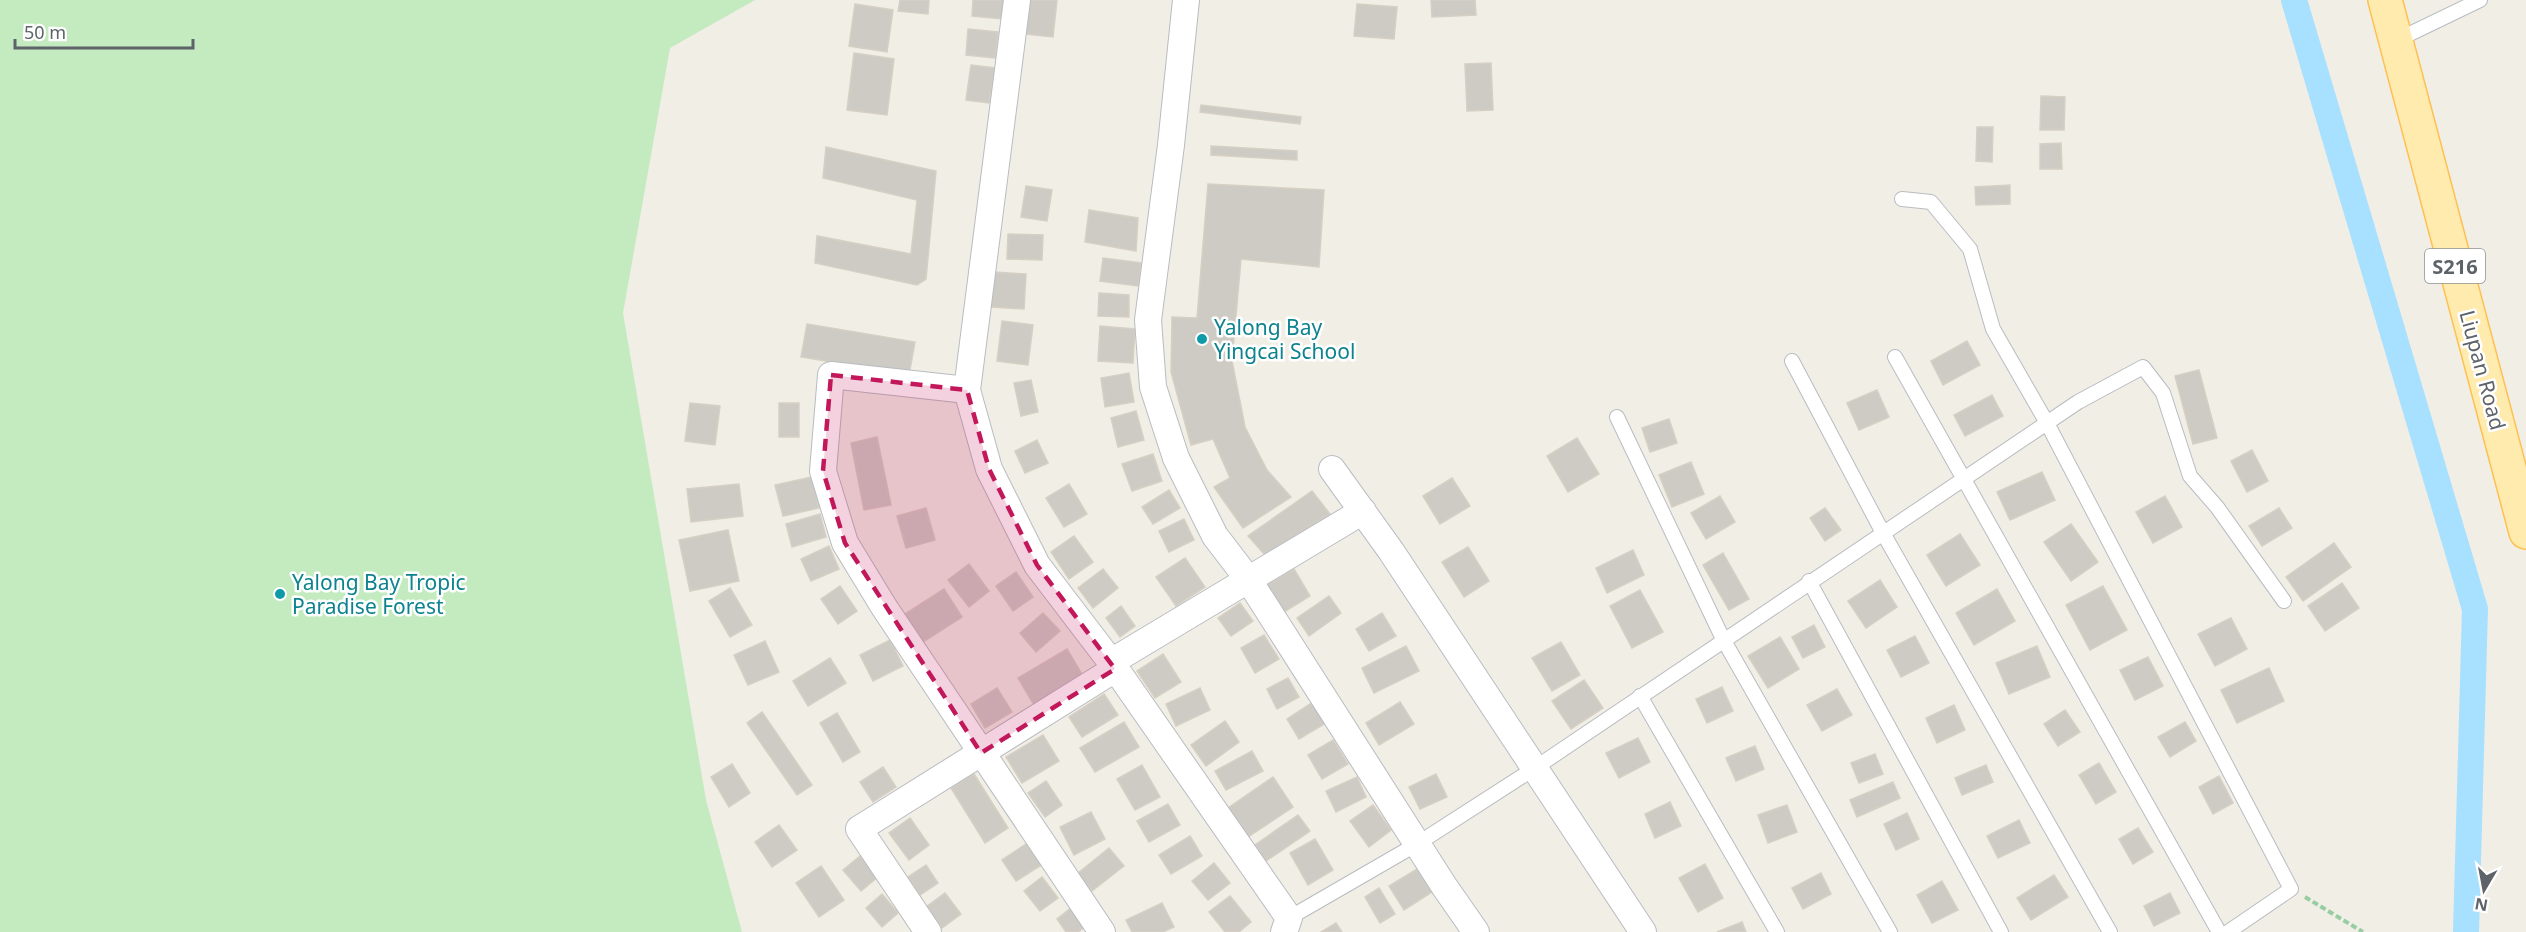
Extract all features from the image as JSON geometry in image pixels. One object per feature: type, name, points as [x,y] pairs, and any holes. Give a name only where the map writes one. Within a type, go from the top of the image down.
[{"type":"main road","name":"Liupan Road","points":[[2385,0],[2526,532]]},
{"type":"street","points":[[1017,0],[967,390],[989,469],[1037,565],[1113,665],[1286,925]]},
{"type":"street","points":[[1186,0],[1172,146],[1148,320],[1153,387],[1176,458],[1215,536],[1248,579],[1417,844],[1476,932]]},
{"type":"street","points":[[967,390],[831,375],[823,471],[845,543],[981,753],[1102,932]]},
{"type":"street","points":[[1332,469],[1363,511],[1643,932]]},
{"type":"street","points":[[928,932],[859,829],[981,753],[1248,579],[1363,511]]},
{"type":"lane","points":[[2395,40],[2480,0]]},
{"type":"lane","points":[[1902,199],[1931,202],[1970,249],[1993,329],[2047,423],[2291,889],[2228,932]]},
{"type":"lane","points":[[1895,357],[1965,477],[2219,932]]},
{"type":"lane","points":[[1792,361],[1882,533],[2110,932]]},
{"type":"lane","points":[[1286,925],[1535,768],[1723,639],[2078,402],[2143,367],[2163,393],[2190,476],[2217,507],[2284,601]]},
{"type":"lane","points":[[1617,417],[1723,639],[1890,932]]},
{"type":"lane","points":[[1809,582],[2001,932]]},
{"type":"lane","points":[[1640,696],[1777,932]]},
{"type":"path","points":[[2291,889],[2363,932]]},
{"type":"highlighted area","points":[[831,375],[967,390],[989,469],[1037,565],[1115,669],[981,753],[845,543],[823,471]]},
{"type":"green space","name":"Yalong Bay Tropic Paradise Forest","points":[[0,0],[755,0],[670,48],[623,313],[706,800],[742,932],[0,932]]},
{"type":"building","points":[[900,0],[929,0],[928,14],[898,11]]},
{"type":"building","points":[[973,0],[1005,0],[1003,19],[972,16]]},
{"type":"building","points":[[1030,0],[1057,0],[1053,37],[1026,34]]},
{"type":"building","points":[[1431,0],[1475,0],[1476,15],[1432,17]]},
{"type":"building","points":[[855,4],[893,10],[887,52],[849,46]]},
{"type":"building","points":[[1357,4],[1397,7],[1394,39],[1354,36]]},
{"type":"building","points":[[968,29],[998,32],[995,58],[966,55]]},
{"type":"building","points":[[854,53],[894,59],[887,115],[847,110]]},
{"type":"building","points":[[1491,63],[1493,110],[1467,111],[1465,64]]},
{"type":"building","points":[[971,65],[995,68],[989,103],[966,100]]},
{"type":"building","points":[[2041,96],[2065,97],[2064,130],[2040,130]]},
{"type":"building","points":[[1201,105],[1301,117],[1300,124],[1200,112]]},
{"type":"building","points":[[1977,127],[1993,127],[1992,162],[1976,161]]},
{"type":"building","points":[[2061,143],[2062,169],[2040,169],[2040,144]]},
{"type":"building","points":[[1211,146],[1297,151],[1297,160],[1211,155]]},
{"type":"building","points":[[826,147],[936,171],[926,279],[917,285],[815,263],[817,236],[911,254],[917,200],[823,178]]},
{"type":"building","name":"Yalong Bay Yingcai School","points":[[1208,184],[1324,190],[1319,267],[1241,259],[1232,361],[1245,427],[1267,470],[1291,497],[1243,528],[1214,487],[1230,478],[1213,439],[1191,445],[1171,372],[1172,317],[1197,318]]},
{"type":"building","points":[[2010,185],[2010,204],[1976,205],[1975,187]]},
{"type":"building","points":[[1026,186],[1052,190],[1047,221],[1021,217]]},
{"type":"building","points":[[1089,210],[1138,218],[1136,251],[1085,242]]},
{"type":"building","points":[[1008,234],[1043,235],[1042,260],[1007,259]]},
{"type":"building","points":[[1103,258],[1141,263],[1138,286],[1100,281]]},
{"type":"building","points":[[993,272],[1026,274],[1024,309],[991,307]]},
{"type":"building","points":[[1099,293],[1129,295],[1129,317],[1098,316]]},
{"type":"building","points":[[1002,321],[1033,325],[1028,365],[997,361]]},
{"type":"building","points":[[807,324],[915,342],[909,375],[801,357]]},
{"type":"building","points":[[1100,326],[1135,329],[1133,363],[1098,361]]},
{"type":"building","points":[[1967,341],[1980,365],[1943,385],[1931,361]]},
{"type":"building","points":[[2199,370],[2217,438],[2193,444],[2175,376]]},
{"type":"building","points":[[1129,373],[1134,402],[1105,407],[1101,378]]},
{"type":"building","points":[[1031,380],[1038,412],[1021,416],[1014,383]]},
{"type":"building","points":[[1877,390],[1889,417],[1859,430],[1847,403]]},
{"type":"building","points":[[1992,395],[2003,416],[1965,436],[1954,415]]},
{"type":"building","points":[[690,403],[720,406],[715,445],[685,441]]},
{"type":"building","points":[[779,403],[799,403],[799,437],[779,437]]},
{"type":"building","points":[[1136,411],[1144,440],[1118,447],[1111,418]]},
{"type":"building","points":[[1669,419],[1677,443],[1650,452],[1642,428]]},
{"type":"building","points":[[877,437],[891,505],[864,510],[851,443]]},
{"type":"building","points":[[1577,438],[1599,474],[1568,492],[1547,456]]},
{"type":"building","points":[[1037,440],[1048,463],[1025,473],[1015,451]]},
{"type":"building","points":[[2252,450],[2268,481],[2247,492],[2231,461]]},
{"type":"building","points":[[1153,454],[1162,481],[1132,491],[1122,464]]},
{"type":"building","points":[[1691,462],[1704,494],[1672,507],[1659,475]]},
{"type":"building","points":[[2042,472],[2055,500],[2010,520],[1997,492]]},
{"type":"building","points":[[812,477],[819,508],[783,516],[775,485]]},
{"type":"building","points":[[1452,478],[1470,506],[1440,524],[1423,496]]},
{"type":"building","points":[[739,484],[743,516],[691,522],[687,489]]},
{"type":"building","points":[[1069,484],[1087,514],[1064,527],[1046,498]]},
{"type":"building","points":[[1169,490],[1180,508],[1153,524],[1142,507]]},
{"type":"building","points":[[1312,491],[1330,514],[1265,555],[1248,536]]},
{"type":"building","points":[[1720,496],[1735,522],[1706,539],[1691,513]]},
{"type":"building","points":[[2165,496],[2182,527],[2153,543],[2136,512]]},
{"type":"building","points":[[926,508],[935,540],[906,548],[897,516]]},
{"type":"building","points":[[1825,508],[1841,530],[1825,541],[1810,518]]},
{"type":"building","points":[[2279,508],[2292,528],[2262,546],[2249,526]]},
{"type":"building","points":[[820,514],[826,537],[792,547],[786,524]]},
{"type":"building","points":[[1184,519],[1194,540],[1169,552],[1159,531]]},
{"type":"building","points":[[2071,524],[2098,562],[2071,581],[2044,542]]},
{"type":"building","points":[[728,530],[739,581],[690,591],[679,540]]},
{"type":"building","points":[[1960,534],[1980,565],[1946,586],[1927,555]]},
{"type":"building","points":[[1074,536],[1093,562],[1069,579],[1051,552]]},
{"type":"building","points":[[2334,543],[2351,567],[2303,601],[2286,577]]},
{"type":"building","points":[[829,546],[839,569],[811,581],[801,559]]},
{"type":"building","points":[[1468,547],[1489,581],[1464,597],[1442,562]]},
{"type":"building","points":[[1633,550],[1644,575],[1607,593],[1596,568]]},
{"type":"building","points":[[1723,553],[1749,599],[1729,610],[1703,565]]},
{"type":"building","points":[[1185,558],[1205,587],[1176,606],[1156,577]]},
{"type":"building","points":[[969,564],[989,591],[969,607],[948,580]]},
{"type":"building","points":[[1103,569],[1118,588],[1093,608],[1078,588]]},
{"type":"building","points":[[1294,569],[1310,596],[1284,612],[1267,585]]},
{"type":"building","points":[[1016,572],[1033,597],[1013,611],[996,586]]},
{"type":"building","points":[[1880,580],[1897,607],[1866,628],[1848,601]]},
{"type":"building","points":[[2342,583],[2359,608],[2325,631],[2308,606]]},
{"type":"building","points":[[840,586],[857,611],[838,624],[821,599]]},
{"type":"building","points":[[2103,586],[2127,630],[2090,650],[2066,605]]},
{"type":"building","points":[[730,588],[752,625],[730,637],[709,601]]},
{"type":"building","points":[[944,589],[962,617],[923,642],[905,614]]},
{"type":"building","points":[[1997,589],[2015,621],[1974,645],[1956,613]]},
{"type":"building","points":[[1640,590],[1663,632],[1632,648],[1610,606]]},
{"type":"building","points":[[1329,596],[1341,613],[1309,636],[1297,618]]},
{"type":"building","points":[[1240,603],[1253,621],[1231,636],[1218,618]]},
{"type":"building","points":[[1121,606],[1135,626],[1120,637],[1106,618]]},
{"type":"building","points":[[1043,613],[1060,631],[1036,652],[1020,633]]},
{"type":"building","points":[[1382,613],[1396,636],[1369,651],[1356,629]]},
{"type":"building","points":[[2231,618],[2247,649],[2215,666],[2198,634]]},
{"type":"building","points":[[1814,625],[1825,647],[1803,658],[1792,637]]},
{"type":"building","points":[[1264,635],[1279,659],[1255,673],[1241,648]]},
{"type":"building","points":[[1915,636],[1929,663],[1901,677],[1887,650]]},
{"type":"building","points":[[1780,637],[1799,669],[1768,688],[1748,656]]},
{"type":"building","points":[[890,640],[903,666],[873,681],[860,655]]},
{"type":"building","points":[[765,641],[779,672],[748,685],[734,655]]},
{"type":"building","points":[[1561,642],[1580,675],[1552,691],[1532,658]]},
{"type":"building","points":[[1406,646],[1419,671],[1374,693],[1362,668]]},
{"type":"building","points":[[2037,646],[2050,677],[2009,694],[1996,663]]},
{"type":"building","points":[[1067,649],[1083,676],[1034,705],[1018,678]]},
{"type":"building","points":[[1163,654],[1181,682],[1155,698],[1137,671]]},
{"type":"building","points":[[2148,657],[2163,686],[2135,700],[2120,670]]},
{"type":"building","points":[[830,658],[846,683],[808,706],[793,681]]},
{"type":"building","points":[[2269,668],[2284,701],[2237,723],[2221,690]]},
{"type":"building","points":[[1288,678],[1299,697],[1277,709],[1267,689]]},
{"type":"building","points":[[1584,680],[1603,708],[1571,729],[1552,701]]},
{"type":"building","points":[[1722,687],[1733,711],[1707,723],[1696,699]]},
{"type":"building","points":[[997,688],[1012,712],[985,728],[971,704]]},
{"type":"building","points":[[1200,688],[1210,710],[1176,726],[1166,704]]},
{"type":"building","points":[[1837,689],[1852,715],[1822,731],[1807,705]]},
{"type":"building","points":[[1104,694],[1118,715],[1082,737],[1069,717]]},
{"type":"building","points":[[1313,702],[1326,723],[1299,739],[1287,719]]},
{"type":"building","points":[[1400,702],[1414,724],[1379,745],[1366,723]]},
{"type":"building","points":[[1954,705],[1965,730],[1937,743],[1926,718]]},
{"type":"building","points":[[2065,710],[2080,732],[2058,746],[2044,724]]},
{"type":"building","points":[[762,712],[812,785],[797,795],[747,723]]},
{"type":"building","points":[[837,713],[860,752],[843,762],[820,723]]},
{"type":"building","points":[[1225,721],[1239,742],[1206,766],[1191,745]]},
{"type":"building","points":[[1124,722],[1139,747],[1095,772],[1080,748]]},
{"type":"building","points":[[2185,722],[2196,741],[2170,757],[2158,737]]},
{"type":"building","points":[[1043,735],[1059,761],[1022,783],[1006,757]]},
{"type":"building","points":[[1638,738],[1650,762],[1619,778],[1606,753]]},
{"type":"building","points":[[1333,740],[1348,764],[1322,779],[1308,755]]},
{"type":"building","points":[[1755,746],[1764,769],[1736,781],[1726,758]]},
{"type":"building","points":[[1252,751],[1263,771],[1226,790],[1215,771]]},
{"type":"building","points":[[1875,754],[1883,774],[1859,783],[1851,763]]},
{"type":"building","points":[[2099,763],[2116,792],[2096,804],[2079,775]]},
{"type":"building","points":[[732,764],[750,793],[729,807],[711,777]]},
{"type":"building","points":[[1142,765],[1160,797],[1135,810],[1117,779]]},
{"type":"building","points":[[1986,765],[1993,782],[1962,795],[1955,778]]},
{"type":"building","points":[[883,767],[896,787],[873,802],[860,782]]},
{"type":"building","points":[[974,774],[1008,828],[985,843],[951,788]]},
{"type":"building","points":[[1436,774],[1447,797],[1420,809],[1409,787]]},
{"type":"building","points":[[2219,776],[2233,803],[2213,814],[2199,787]]},
{"type":"building","points":[[1273,777],[1293,807],[1248,837],[1228,808]]},
{"type":"building","points":[[1357,777],[1366,797],[1336,812],[1326,791]]},
{"type":"building","points":[[1046,781],[1062,805],[1045,817],[1028,793]]},
{"type":"building","points":[[1893,782],[1900,798],[1857,817],[1850,800]]},
{"type":"building","points":[[1670,802],[1681,826],[1655,838],[1645,814]]},
{"type":"building","points":[[1168,804],[1180,825],[1149,842],[1137,821]]},
{"type":"building","points":[[1373,805],[1391,830],[1369,847],[1350,821]]},
{"type":"building","points":[[1787,805],[1797,832],[1768,843],[1758,815]]},
{"type":"building","points":[[1091,812],[1105,839],[1074,855],[1060,827]]},
{"type":"building","points":[[1907,813],[1919,839],[1896,850],[1884,824]]},
{"type":"building","points":[[1298,815],[1310,831],[1266,861],[1255,845]]},
{"type":"building","points":[[910,818],[929,845],[909,860],[889,833]]},
{"type":"building","points":[[2019,820],[2030,843],[1998,858],[1987,836]]},
{"type":"building","points":[[779,825],[797,850],[772,867],[755,842]]},
{"type":"building","points":[[2138,828],[2153,852],[2133,864],[2119,839]]},
{"type":"building","points":[[1190,836],[1202,856],[1171,874],[1159,855]]},
{"type":"building","points":[[1315,839],[1333,870],[1308,885],[1290,853]]},
{"type":"building","points":[[1029,842],[1043,864],[1016,881],[1002,860]]},
{"type":"building","points":[[1109,848],[1124,866],[1092,891],[1078,873]]},
{"type":"building","points":[[860,856],[878,877],[861,891],[843,870]]},
{"type":"building","points":[[1214,863],[1230,883],[1208,900],[1192,881]]},
{"type":"building","points":[[1705,864],[1723,898],[1698,912],[1679,878]]},
{"type":"building","points":[[926,865],[938,883],[920,895],[908,877]]},
{"type":"building","points":[[821,866],[844,900],[819,917],[796,883]]},
{"type":"building","points":[[1417,869],[1432,892],[1404,910],[1389,886]]},
{"type":"building","points":[[1821,873],[1831,894],[1803,909],[1792,888]]},
{"type":"building","points":[[2054,875],[2068,897],[2031,920],[2017,898]]},
{"type":"building","points":[[1042,877],[1058,898],[1040,911],[1024,891]]},
{"type":"building","points":[[1942,881],[1958,910],[1932,923],[1917,895]]},
{"type":"building","points":[[1379,888],[1395,914],[1380,923],[1365,897]]},
{"type":"building","points":[[945,893],[961,914],[942,928],[926,907]]},
{"type":"building","points":[[2170,893],[2180,913],[2154,926],[2144,906]]},
{"type":"building","points":[[882,894],[898,913],[882,927],[866,908]]},
{"type":"building","points":[[1230,896],[1251,922],[1239,932],[1225,932],[1209,912]]},
{"type":"building","points":[[1162,903],[1174,927],[1163,932],[1132,932],[1126,920]]},
{"type":"building","points":[[1072,907],[1086,926],[1078,932],[1066,932],[1057,919]]},
{"type":"building","points":[[1742,922],[1746,932],[1717,932]]},
{"type":"building","points":[[1336,923],[1342,932],[1321,932]]},
{"type":"waterway","points":[[2294,0],[2475,609],[2466,932]]},
{"type":"place","name":"Yalong Bay Yingcai School","points":[[1202,339]]},
{"type":"place","name":"Yalong Bay Tropic Paradise Forest","points":[[280,594]]}]
